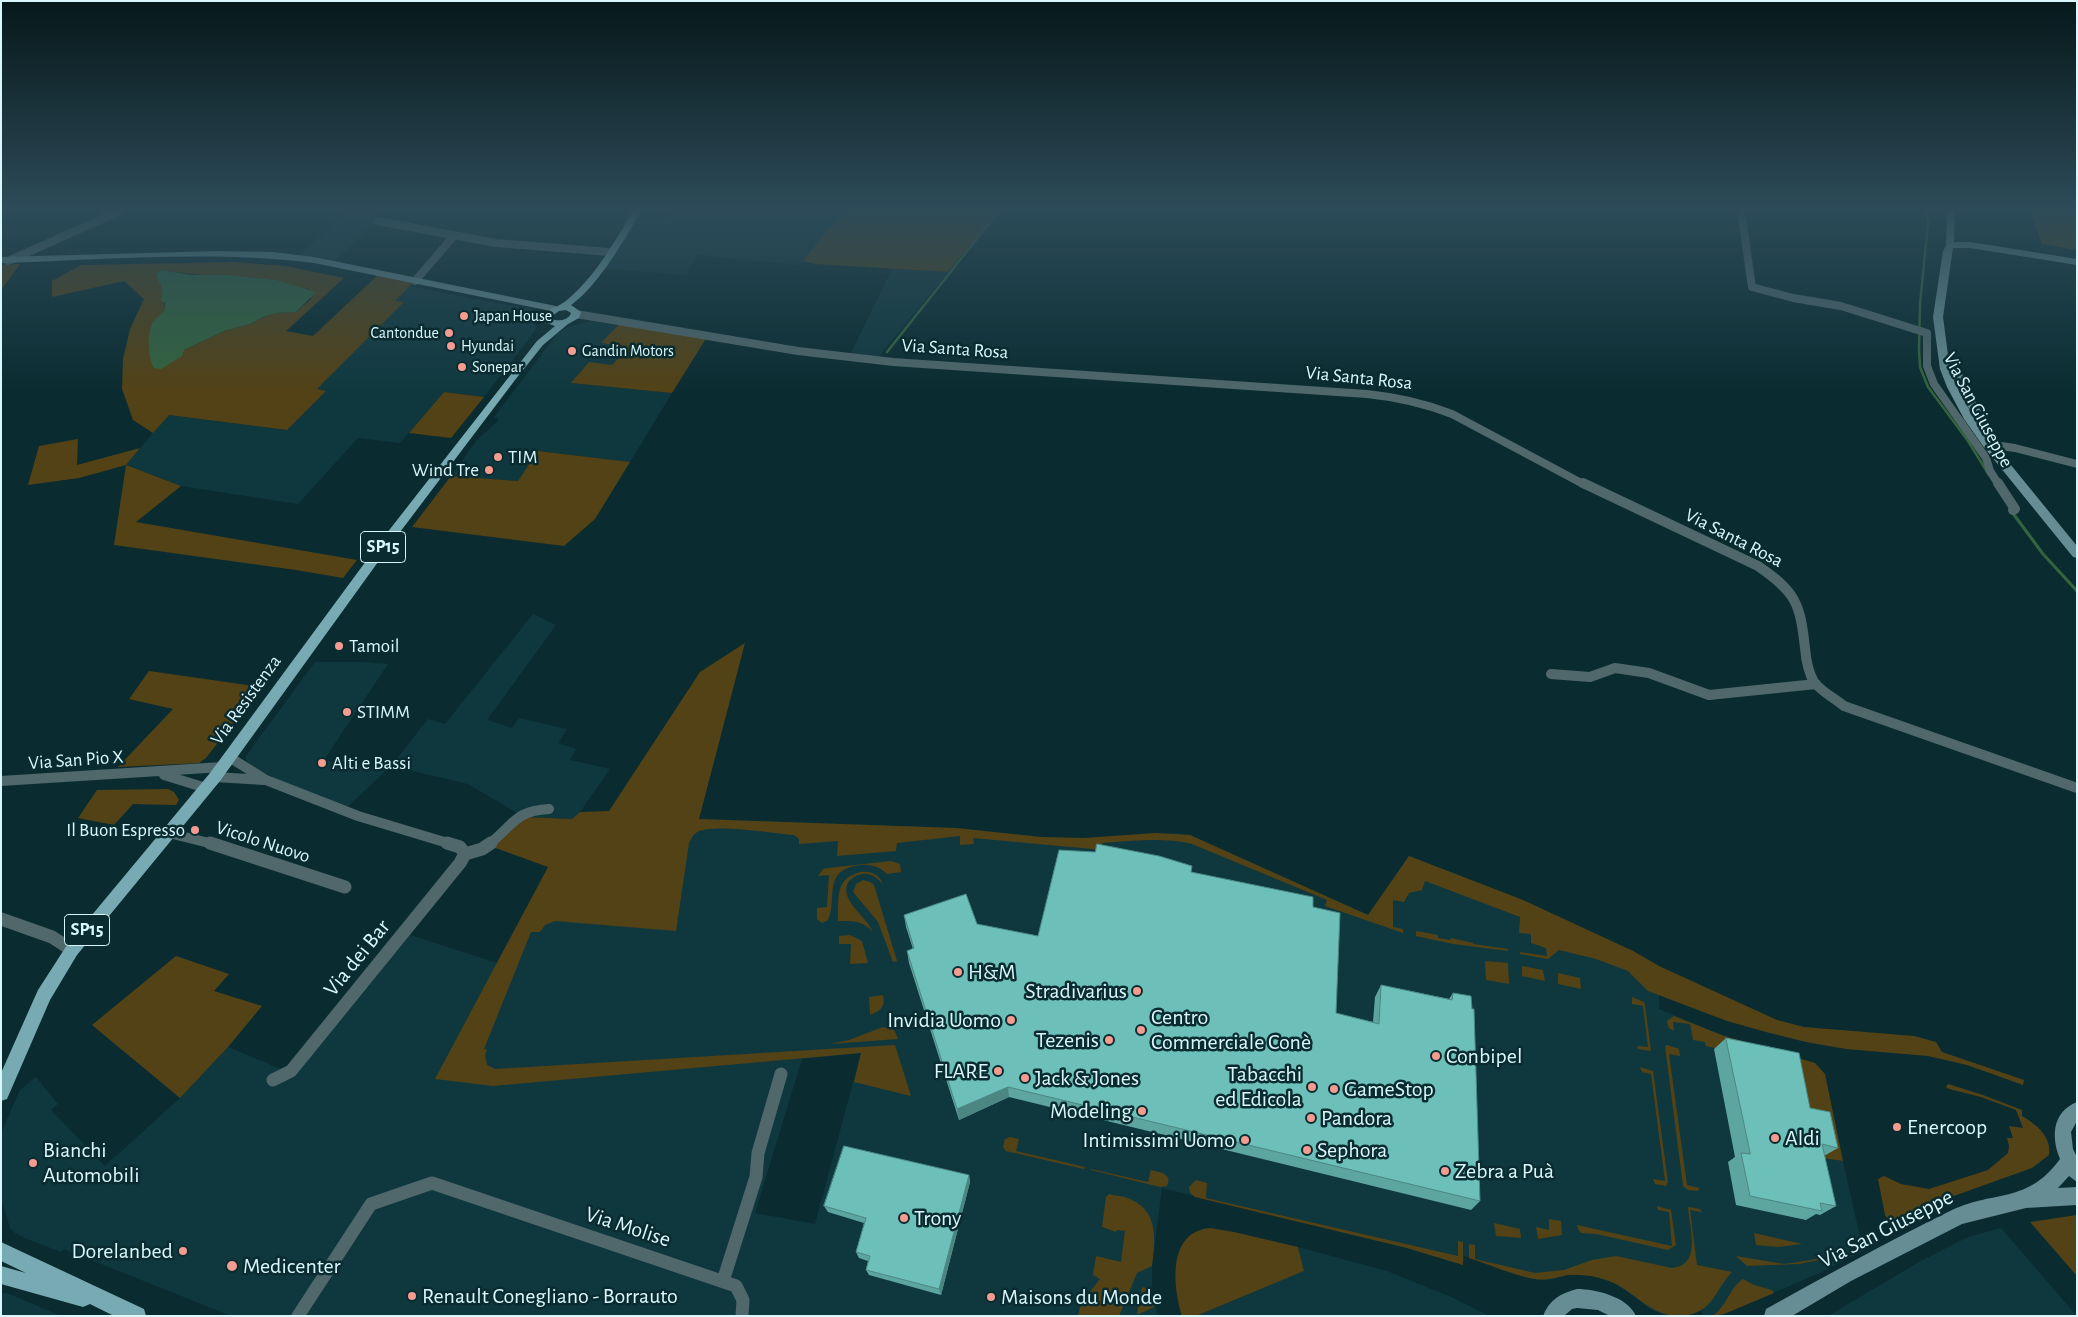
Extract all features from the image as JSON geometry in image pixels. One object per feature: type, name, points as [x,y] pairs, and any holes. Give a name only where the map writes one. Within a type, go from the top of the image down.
[{"type":"main road","name":"SP15","points":[[562,311],[593,272]]},
{"type":"main road","name":"Via Resistenza","points":[[542,341],[564,323],[562,311]]},
{"type":"main road","name":"Via Resistenza","points":[[1,1093],[44,995],[72,950],[218,772],[387,541],[542,341],[562,311]]},
{"type":"main road","points":[[1,1251],[137,1316]]},
{"type":"main road","points":[[1,1275],[116,1307]]},
{"type":"street","points":[[373,272],[562,311]]},
{"type":"street","points":[[415,281],[422,272]]},
{"type":"street","points":[[1749,272],[1752,287],[1793,298],[1841,306],[1919,330],[1927,335],[1927,366],[1934,384],[1986,458],[1990,471],[2013,505],[2015,509],[2013,510]]},
{"type":"street","name":"Via San Giuseppe","points":[[1944,272],[1938,317],[1945,369],[1991,444],[2014,476],[2077,554]]},
{"type":"street","name":"Via Santa Rosa","points":[[562,311],[788,350],[894,362],[1368,394],[1402,398],[1428,404],[1452,414],[1586,485],[1758,566],[1772,575],[1785,585],[1800,609],[1808,672],[1816,684],[1844,706],[1862,714],[2077,788]]},
{"type":"street","points":[[1934,384],[1957,387]]},
{"type":"street","points":[[1991,444],[2077,464]]},
{"type":"street","points":[[1551,674],[1590,676],[1615,668],[1649,673],[1709,695],[1816,684]]},
{"type":"street","points":[[218,772],[266,780]]},
{"type":"street","points":[[218,772],[266,780],[358,816],[460,847],[465,854],[489,844],[521,814],[531,809],[549,808]]},
{"type":"street","name":"Via San Pio X","points":[[153,773],[218,772]]},
{"type":"street","name":"Via San Pio X","points":[[1,781],[153,773],[218,772]]},
{"type":"street","name":"Vicolo Nuovo","points":[[169,833],[200,840],[346,887]]},
{"type":"street","name":"Via dei Bar","points":[[273,1080],[291,1071],[460,863],[465,854]]},
{"type":"street","points":[[1,919],[52,937],[72,950]]},
{"type":"street","points":[[723,1281],[756,1177],[758,1153],[781,1074]]},
{"type":"street","points":[[2073,1167],[2062,1144],[2062,1130],[2066,1118],[2077,1110]]},
{"type":"street","name":"Via San Giuseppe","points":[[2026,1199],[2056,1179],[2064,1171],[2073,1167]]},
{"type":"street","name":"Via Molise","points":[[298,1316],[365,1211],[378,1200],[432,1183],[736,1286],[741,1291],[744,1307],[742,1316]]},
{"type":"street","name":"Via San Giuseppe","points":[[1773,1316],[1845,1275],[1947,1222],[1975,1212],[2026,1199],[2077,1196]]},
{"type":"street","points":[[1552,1316],[1567,1301],[1584,1297],[1607,1302],[1627,1316]]},
{"type":"shaded area","points":[[1,272],[14,272],[1,290]]},
{"type":"shaded area","points":[[67,272],[162,272],[161,282],[165,309],[151,332],[149,351],[184,350],[224,331],[250,324],[263,317],[276,313],[296,312],[311,299],[309,289],[282,282],[179,272],[317,272],[344,278],[286,331],[313,336],[379,274],[415,281],[395,301],[404,302],[317,389],[326,391],[287,430],[169,415],[153,433],[133,420],[122,389],[123,359],[130,329],[144,299],[124,281],[52,297],[52,281]]},
{"type":"shaded area","points":[[176,272],[276,280],[316,292],[296,312],[276,313],[250,324],[224,331],[184,350],[182,356],[161,369],[154,368],[149,353],[150,329],[165,309],[165,303],[161,300],[163,293],[156,274]]},
{"type":"shaded area","points":[[655,272],[688,272],[687,275]]},
{"type":"shaded area","points":[[890,272],[948,272],[876,360],[849,357]]},
{"type":"shaded area","points":[[410,286],[533,309],[536,328],[534,332],[484,397],[444,392],[400,443],[358,438],[298,504],[181,486],[126,465],[168,415],[287,430],[326,391],[316,390],[403,302],[395,301]]},
{"type":"shaded area","points":[[591,321],[618,326],[602,343],[629,346],[612,365],[572,383],[672,393],[630,462],[538,451],[518,481],[451,476],[477,440],[499,420],[494,417],[558,333],[568,327]]},
{"type":"shaded area","points":[[622,321],[707,337],[672,393],[571,383],[589,362],[612,365],[628,347],[601,343]]},
{"type":"shaded area","points":[[444,392],[484,397],[451,438],[409,433]]},
{"type":"shaded area","points":[[78,439],[77,465],[140,448],[126,465],[79,478],[28,485],[39,446]]},
{"type":"shaded area","points":[[538,451],[630,462],[595,519],[564,546],[412,527],[451,476],[518,481]]},
{"type":"shaded area","points":[[126,465],[181,486],[136,522],[357,560],[343,578],[114,545]]},
{"type":"shaded area","points":[[533,614],[556,625],[487,720],[512,728],[519,718],[567,729],[558,743],[576,749],[570,760],[610,769],[580,812],[572,819],[524,817],[468,784],[391,766],[428,719],[445,724]]},
{"type":"shaded area","points":[[745,643],[699,819],[956,828],[1041,837],[1084,838],[1155,833],[1190,835],[1368,915],[1409,856],[1523,900],[1633,951],[1659,966],[1777,1020],[1804,1027],[1914,1036],[1936,1042],[1942,1052],[2024,1080],[2023,1085],[1967,1065],[1928,1056],[1846,1049],[1806,1042],[1727,1021],[1648,991],[1628,971],[1596,959],[1559,950],[1548,959],[1520,954],[1520,952],[1547,956],[1546,948],[1531,943],[1531,934],[1519,933],[1520,917],[1425,881],[1422,890],[1409,893],[1404,902],[1393,900],[1393,927],[1403,929],[1403,933],[1325,906],[1327,900],[1192,844],[1181,842],[1147,840],[1102,843],[1103,850],[973,838],[974,844],[960,845],[960,836],[897,843],[896,851],[837,856],[838,841],[799,844],[799,839],[794,835],[718,828],[699,831],[689,843],[676,931],[555,921],[545,925],[540,932],[531,932],[484,1049],[487,1050],[485,1055],[487,1065],[495,1069],[895,1045],[911,1096],[854,1082],[861,1053],[493,1086],[435,1079],[548,867],[493,847],[524,817],[572,819],[580,812],[609,811],[700,672]]},
{"type":"shaded area","points":[[315,662],[363,662],[388,664],[323,761],[391,766],[344,810],[249,766],[245,757]]},
{"type":"shaded area","points":[[149,671],[261,687],[206,758],[199,763],[118,767],[173,709],[129,699]]},
{"type":"shaded area","points":[[168,789],[174,792],[179,800],[176,805],[133,804],[114,825],[78,818],[97,790]]},
{"type":"shaded area","points":[[698,819],[956,828],[1041,837],[1084,838],[1174,833],[1190,835],[1368,915],[1409,856],[1523,900],[1633,951],[1659,966],[1659,1009],[1712,1031],[1761,1048],[1822,1158],[1843,1161],[1863,1251],[1822,1272],[1719,1316],[1704,1316],[1701,1311],[1683,1316],[1667,1316],[1650,1309],[1628,1292],[1612,1282],[1599,1277],[1567,1275],[1549,1280],[1533,1279],[1464,1256],[1463,1265],[1407,1248],[1162,1188],[1152,1266],[1152,1293],[1158,1316],[231,1316],[64,1249],[61,1252],[27,1239],[10,1228],[1,1198],[1,1133],[20,1090],[36,1077],[58,1104],[51,1110],[105,1166],[180,1098],[228,1047],[293,1074],[407,934],[497,963],[528,907]],"holes":[[[861,1053],[815,1224],[755,1213],[802,1059]]]},
{"type":"shaded area","points":[[891,861],[900,864],[901,872],[887,874],[878,868],[861,865],[840,872],[833,886],[831,912],[828,920],[822,923],[817,919],[817,908],[827,907],[829,875],[818,876],[823,869]]},
{"type":"shaded area","points":[[861,872],[875,874],[883,885],[876,877],[863,874],[849,881],[846,888],[849,901],[873,932],[861,923],[838,921],[839,897],[842,884],[852,875]]},
{"type":"shaded area","points":[[863,880],[874,885],[897,961],[893,962],[878,922],[853,892],[856,884]]},
{"type":"shaded area","points":[[1416,931],[1438,935],[1438,938],[1450,940],[1451,938],[1473,944],[1508,949],[1508,951],[1453,944],[1416,936]]},
{"type":"shaded area","points":[[850,935],[862,941],[868,963],[850,964],[851,944],[839,944],[839,936]]},
{"type":"shaded area","points":[[176,956],[229,974],[214,991],[262,1006],[228,1047],[180,1098],[92,1025]]},
{"type":"shaded area","points":[[1485,961],[1508,963],[1509,984],[1486,980]]},
{"type":"shaded area","points":[[1522,966],[1543,970],[1545,981],[1522,976]]},
{"type":"shaded area","points":[[1558,973],[1580,978],[1581,989],[1558,984]]},
{"type":"shaded area","points":[[883,995],[883,1006],[877,1012],[870,1015],[869,997]]},
{"type":"shaded area","points":[[1632,997],[1644,1002],[1651,1051],[1638,1049],[1637,1046],[1648,1047],[1643,1006],[1632,1004]]},
{"type":"shaded area","points":[[1674,1016],[1724,1036],[1815,1063],[1825,1074],[1843,1161],[1822,1158],[1785,1064],[1706,1046],[1705,1042],[1693,1040],[1690,1024],[1673,1022],[1674,1031],[1669,1028],[1667,1021]]},
{"type":"shaded area","points":[[883,1027],[894,1030],[898,1039],[830,1044],[849,1040]]},
{"type":"shaded area","points":[[1665,1046],[1679,1049],[1680,1056],[1669,1054],[1687,1185],[1699,1188],[1698,1191],[1688,1190],[1683,1186]]},
{"type":"shaded area","points":[[1640,1067],[1653,1071],[1668,1182],[1666,1186],[1655,1184],[1653,1179],[1665,1181],[1651,1074],[1642,1072]]},
{"type":"shaded area","points":[[1948,1084],[2022,1110],[2022,1116],[2042,1132],[2048,1142],[2049,1155],[2032,1168],[1937,1202],[1891,1223],[1885,1215],[1878,1179],[1884,1176],[1901,1184],[1929,1189],[1988,1170],[2008,1153],[2007,1138],[2013,1138],[2009,1126],[2023,1128],[2016,1110],[1981,1097],[1949,1089],[1946,1087]]},
{"type":"shaded area","points":[[1010,1137],[1019,1139],[1016,1151],[1085,1167],[1084,1169],[1006,1151],[1003,1147],[1005,1139]]},
{"type":"shaded area","points":[[1091,1169],[1148,1182],[1151,1170],[1165,1174],[1168,1182],[1167,1186],[1160,1187]]},
{"type":"shaded area","points":[[1196,1180],[1207,1183],[1206,1198],[1458,1256],[1458,1241],[1463,1242],[1463,1265],[1407,1248],[1195,1197],[1190,1193],[1189,1187]]},
{"type":"shaded area","points":[[1109,1194],[1129,1199],[1147,1212],[1151,1220],[1154,1238],[1152,1266],[1137,1273],[1119,1316],[1078,1316],[1081,1303],[1100,1279],[1093,1275],[1096,1256],[1121,1262],[1125,1231],[1117,1230],[1116,1232],[1102,1227],[1106,1197]]},
{"type":"shaded area","points":[[1657,1206],[1671,1210],[1676,1245],[1668,1250],[1596,1234],[1581,1233],[1578,1229],[1577,1225],[1672,1246],[1669,1212],[1658,1210]]},
{"type":"shaded area","points":[[1689,1207],[1700,1209],[1702,1212],[1690,1210],[1697,1265],[1732,1272],[1712,1300],[1701,1310],[1693,1314],[1683,1316],[1661,1312],[1619,1286],[1599,1278],[1568,1275],[1548,1279],[1535,1279],[1510,1273],[1469,1258],[1469,1244],[1475,1245],[1475,1259],[1535,1273],[1564,1270],[1592,1260],[1616,1256],[1672,1268],[1681,1265],[1691,1253],[1692,1235]]},
{"type":"shaded area","points":[[2077,1215],[2077,1276],[2030,1222]]},
{"type":"shaded area","points":[[1549,1219],[1561,1221],[1562,1235],[1538,1239],[1536,1227],[1549,1230]]},
{"type":"shaded area","points":[[1494,1223],[1520,1229],[1521,1238],[1496,1236]]},
{"type":"shaded area","points":[[1210,1228],[1298,1247],[1304,1271],[1196,1316],[1182,1316],[1177,1290],[1176,1262],[1186,1239],[1196,1232]]},
{"type":"shaded area","points":[[2001,1228],[2077,1316],[1828,1316],[1919,1262],[1968,1237]]},
{"type":"shaded area","points":[[1754,1233],[1802,1244],[1778,1247],[1756,1245]]},
{"type":"shaded area","points":[[1298,1247],[1387,1271],[1451,1297],[1489,1316],[1196,1316],[1304,1271]]},
{"type":"shaded area","points":[[1736,1256],[1784,1264],[1826,1256],[1828,1258],[1799,1264],[1747,1266]]},
{"type":"shaded area","points":[[1743,1279],[1754,1285],[1772,1290],[1774,1293],[1724,1314],[1712,1316],[1721,1308],[1734,1287]]},
{"type":"shaded area","points":[[1144,1287],[1152,1293],[1154,1307],[1137,1314],[1142,1288]]},
{"type":"shaded area","points":[[7,1293],[61,1316],[1,1316],[1,1294]]},
{"type":"building","name":"Centro Commerciale Conè","points":[[1097,844],[1159,856],[1192,866],[1191,872],[1313,897],[1313,907],[1340,913],[1336,1013],[1379,1024],[1381,985],[1452,1000],[1453,993],[1471,996],[1472,1009],[1474,1009],[1480,1201],[1008,1087],[957,1109],[907,951],[914,948],[904,915],[966,894],[977,924],[1038,936],[1059,850],[1095,852]]},
{"type":"building","name":"Aldi","points":[[1726,1038],[1799,1053],[1810,1108],[1830,1112],[1838,1148],[1822,1144],[1836,1206],[1820,1203],[1822,1211],[1750,1196],[1741,1153],[1750,1154]]},
{"type":"building","name":"Trony","points":[[844,1146],[969,1175],[939,1289],[866,1270],[870,1256],[856,1252],[866,1218],[824,1206]]},
{"type":"waterway","points":[[887,352],[950,272]]},
{"type":"waterway","points":[[1923,272],[1920,304],[1920,367],[1928,387],[1968,441],[1989,475]]},
{"type":"waterway","points":[[2012,512],[2043,554],[2077,591]]},
{"type":"place","name":"Japan House","points":[[464,316]]},
{"type":"place","name":"Cantondue","points":[[449,333]]},
{"type":"place","name":"Hyundai","points":[[451,346]]},
{"type":"place","name":"Gandin Motors","points":[[572,351]]},
{"type":"place","name":"Sonepar","points":[[462,367]]},
{"type":"place","name":"TIM","points":[[498,457]]},
{"type":"place","name":"Wind Tre","points":[[489,470]]},
{"type":"place","name":"Tamoil","points":[[339,646]]},
{"type":"place","name":"STIMM","points":[[347,712]]},
{"type":"place","name":"Alti e Bassi","points":[[322,763]]},
{"type":"place","name":"Il Buon Espresso","points":[[195,830]]},
{"type":"place","name":"H&M","points":[[958,972]]},
{"type":"place","name":"Stradivarius","points":[[1137,991]]},
{"type":"place","name":"Invidia Uomo","points":[[1011,1020]]},
{"type":"place","name":"Centro Commerciale Conè","points":[[1141,1030]]},
{"type":"place","name":"Tezenis","points":[[1109,1040]]},
{"type":"place","name":"Conbipel","points":[[1436,1056]]},
{"type":"place","name":"FLARE","points":[[998,1071]]},
{"type":"place","name":"Jack & Jones","points":[[1025,1078]]},
{"type":"place","name":"Tabacchi ed Edicola","points":[[1312,1087]]},
{"type":"place","name":"GameStop","points":[[1334,1089]]},
{"type":"place","name":"Modeling","points":[[1142,1111]]},
{"type":"place","name":"Pandora","points":[[1311,1118]]},
{"type":"place","name":"Enercoop","points":[[1897,1127]]},
{"type":"place","name":"Aldi","points":[[1775,1138]]},
{"type":"place","name":"Intimissimi Uomo","points":[[1245,1140]]},
{"type":"place","name":"Sephora","points":[[1307,1150]]},
{"type":"place","name":"Bianchi Automobili","points":[[33,1163]]},
{"type":"place","name":"Zebra a Puà","points":[[1445,1171]]},
{"type":"place","name":"Trony","points":[[904,1218]]},
{"type":"place","name":"Dorelanbed","points":[[183,1251]]},
{"type":"place","name":"Medicenter","points":[[232,1266]]},
{"type":"place","name":"Renault Conegliano - Borrauto","points":[[412,1296]]},
{"type":"place","name":"Maisons du Monde","points":[[991,1297]]}]
